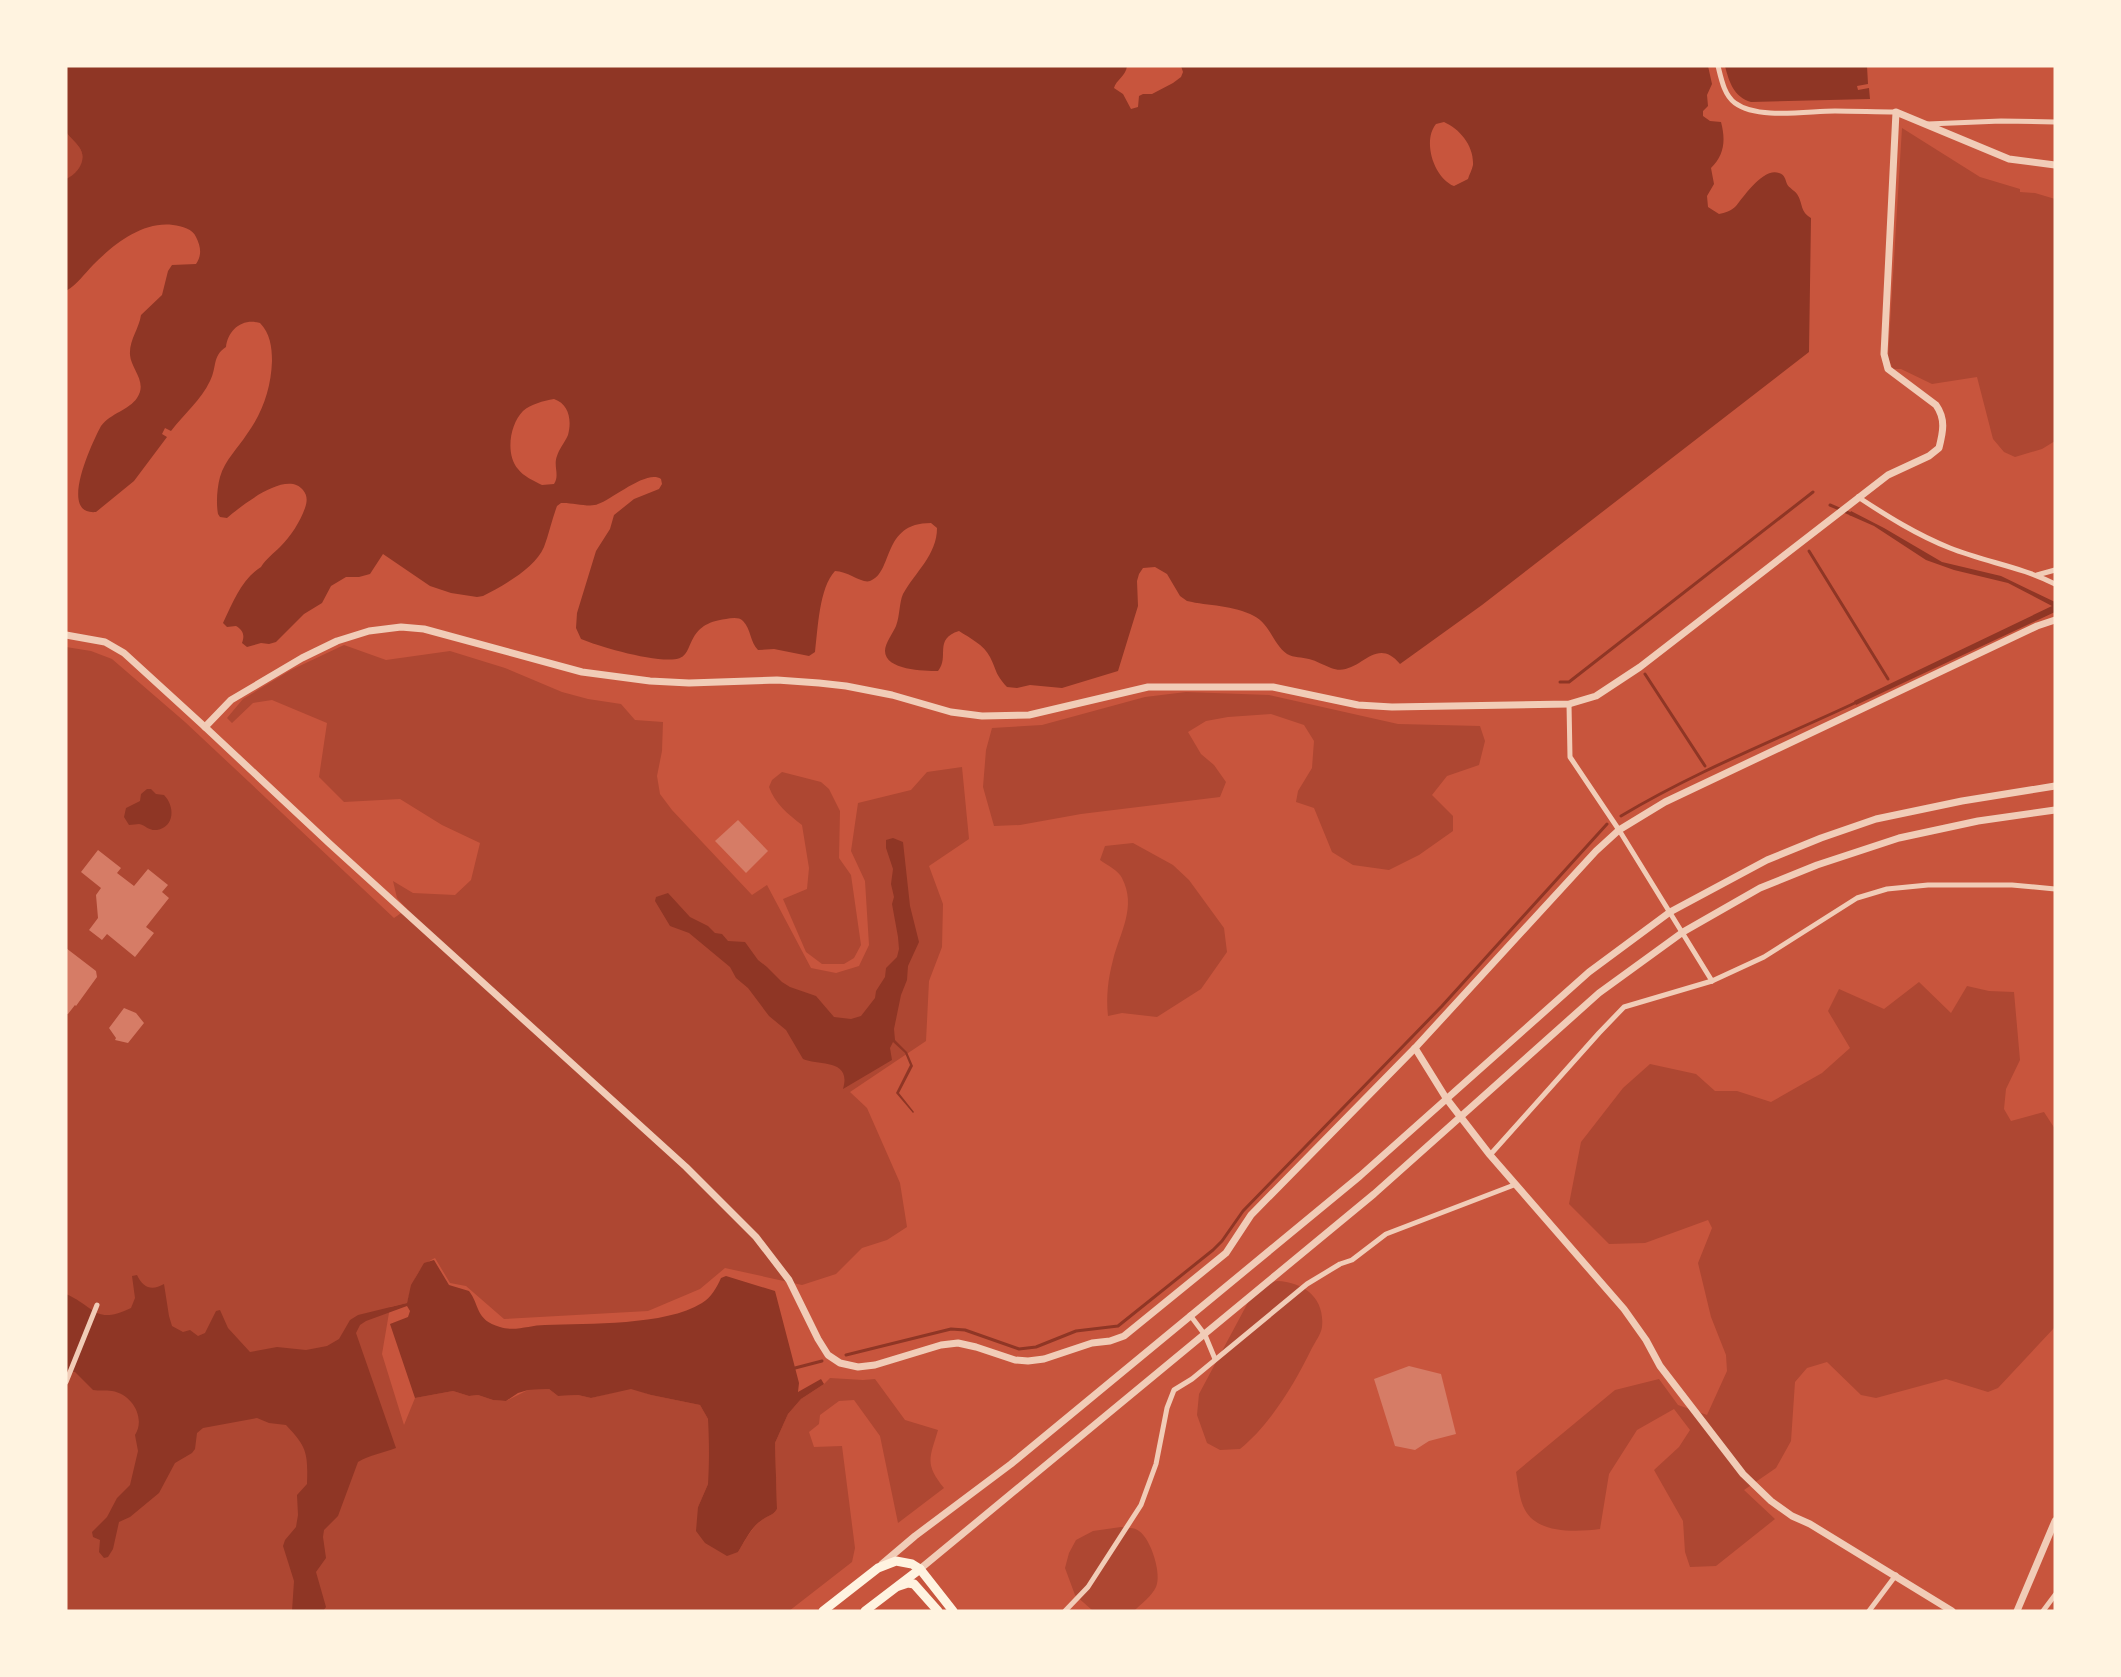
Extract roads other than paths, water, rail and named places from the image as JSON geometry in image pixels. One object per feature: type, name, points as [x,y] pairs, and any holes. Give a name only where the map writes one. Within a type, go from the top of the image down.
[{"type":"highway","points":[[904,1561],[911,1576],[938,1611]]},
{"type":"highway","points":[[823,1611],[878,1568],[888,1563],[904,1561],[920,1569],[953,1611]]},
{"type":"highway","points":[[865,1611],[920,1569]]},
{"type":"highway","points":[[895,1589],[908,1583],[919,1587]]},
{"type":"street","points":[[1718,66],[1723,86],[1732,102],[1751,111],[1771,113],[1896,112],[2009,159],[2055,165]]},
{"type":"street","points":[[205,727],[231,699],[302,658],[337,641],[369,631],[401,627],[424,629],[582,672],[650,681],[689,683],[777,680],[819,683],[892,695],[951,712],[982,716],[1029,715],[1148,687],[1273,687],[1358,705],[1392,707],[1569,705],[1596,696],[1640,667],[1888,475],[1929,456],[1939,448],[1943,421],[1936,405],[1888,369],[1884,354],[1896,112]]},
{"type":"street","points":[[1928,124],[2001,121],[2055,122]]},
{"type":"street","points":[[1858,497],[1897,523],[1951,549],[2037,575],[2055,584]]},
{"type":"street","points":[[2037,575],[2055,570]]},
{"type":"street","points":[[66,635],[105,642],[124,653],[330,844],[686,1167],[748,1229],[789,1280],[828,1355],[840,1363],[858,1367],[875,1365],[941,1345],[958,1343],[1015,1360],[1028,1361],[1044,1359],[1092,1343],[1110,1341],[1124,1336],[1226,1253],[1251,1215],[1415,1048],[1596,851],[1619,830],[1665,802],[2037,626],[2055,620]]},
{"type":"street","points":[[1569,705],[1570,757],[1619,830],[1712,981]]},
{"type":"street","points":[[878,1568],[1011,1464],[1360,1176],[1589,972],[1670,912],[1767,860],[1876,819],[1962,801],[2055,786]]},
{"type":"street","points":[[920,1569],[1374,1194],[1599,993],[1683,932],[1760,888],[1817,865],[1899,838],[1978,821],[2055,810]]},
{"type":"street","points":[[1490,1155],[1624,1007],[1712,981],[1764,957],[1868,893],[1928,885],[2012,885],[2055,889]]},
{"type":"street","points":[[1415,1048],[1446,1098],[1514,1185],[1624,1309],[1646,1340],[1660,1366],[1743,1474],[1771,1501],[1792,1516],[1810,1524],[1896,1575],[1952,1611]]},
{"type":"street","points":[[1065,1611],[1088,1587],[1141,1505],[1156,1464],[1167,1408],[1174,1390],[1192,1379],[1307,1284],[1340,1264],[1352,1260],[1386,1234],[1514,1185]]},
{"type":"street","points":[[66,1382],[97,1305]]},
{"type":"street","points":[[1190,1315],[1205,1335],[1215,1359]]},
{"type":"street","points":[[2018,1611],[2055,1521]]},
{"type":"street","points":[[904,1561],[906,1544]]},
{"type":"street","points":[[928,1580],[927,1569],[933,1558]]},
{"type":"street","points":[[1869,1611],[1896,1575]]},
{"type":"street","points":[[2043,1611],[2055,1595]]},
{"type":"waterway","points":[[1560,682],[1569,682],[1813,492]]},
{"type":"waterway","points":[[1830,505],[1851,514]]},
{"type":"waterway","points":[[1809,551],[1888,679]]},
{"type":"waterway","points":[[1645,674],[1705,766]]},
{"type":"waterway","points":[[1621,816],[1678,784],[1857,702]]},
{"type":"waterway","points":[[846,1355],[951,1329],[965,1330],[1019,1349],[1036,1347],[1076,1331],[1118,1326],[1222,1241],[1243,1211],[1442,1006],[1607,824]]},
{"type":"waterway","points":[[795,1368],[822,1361]]}]
